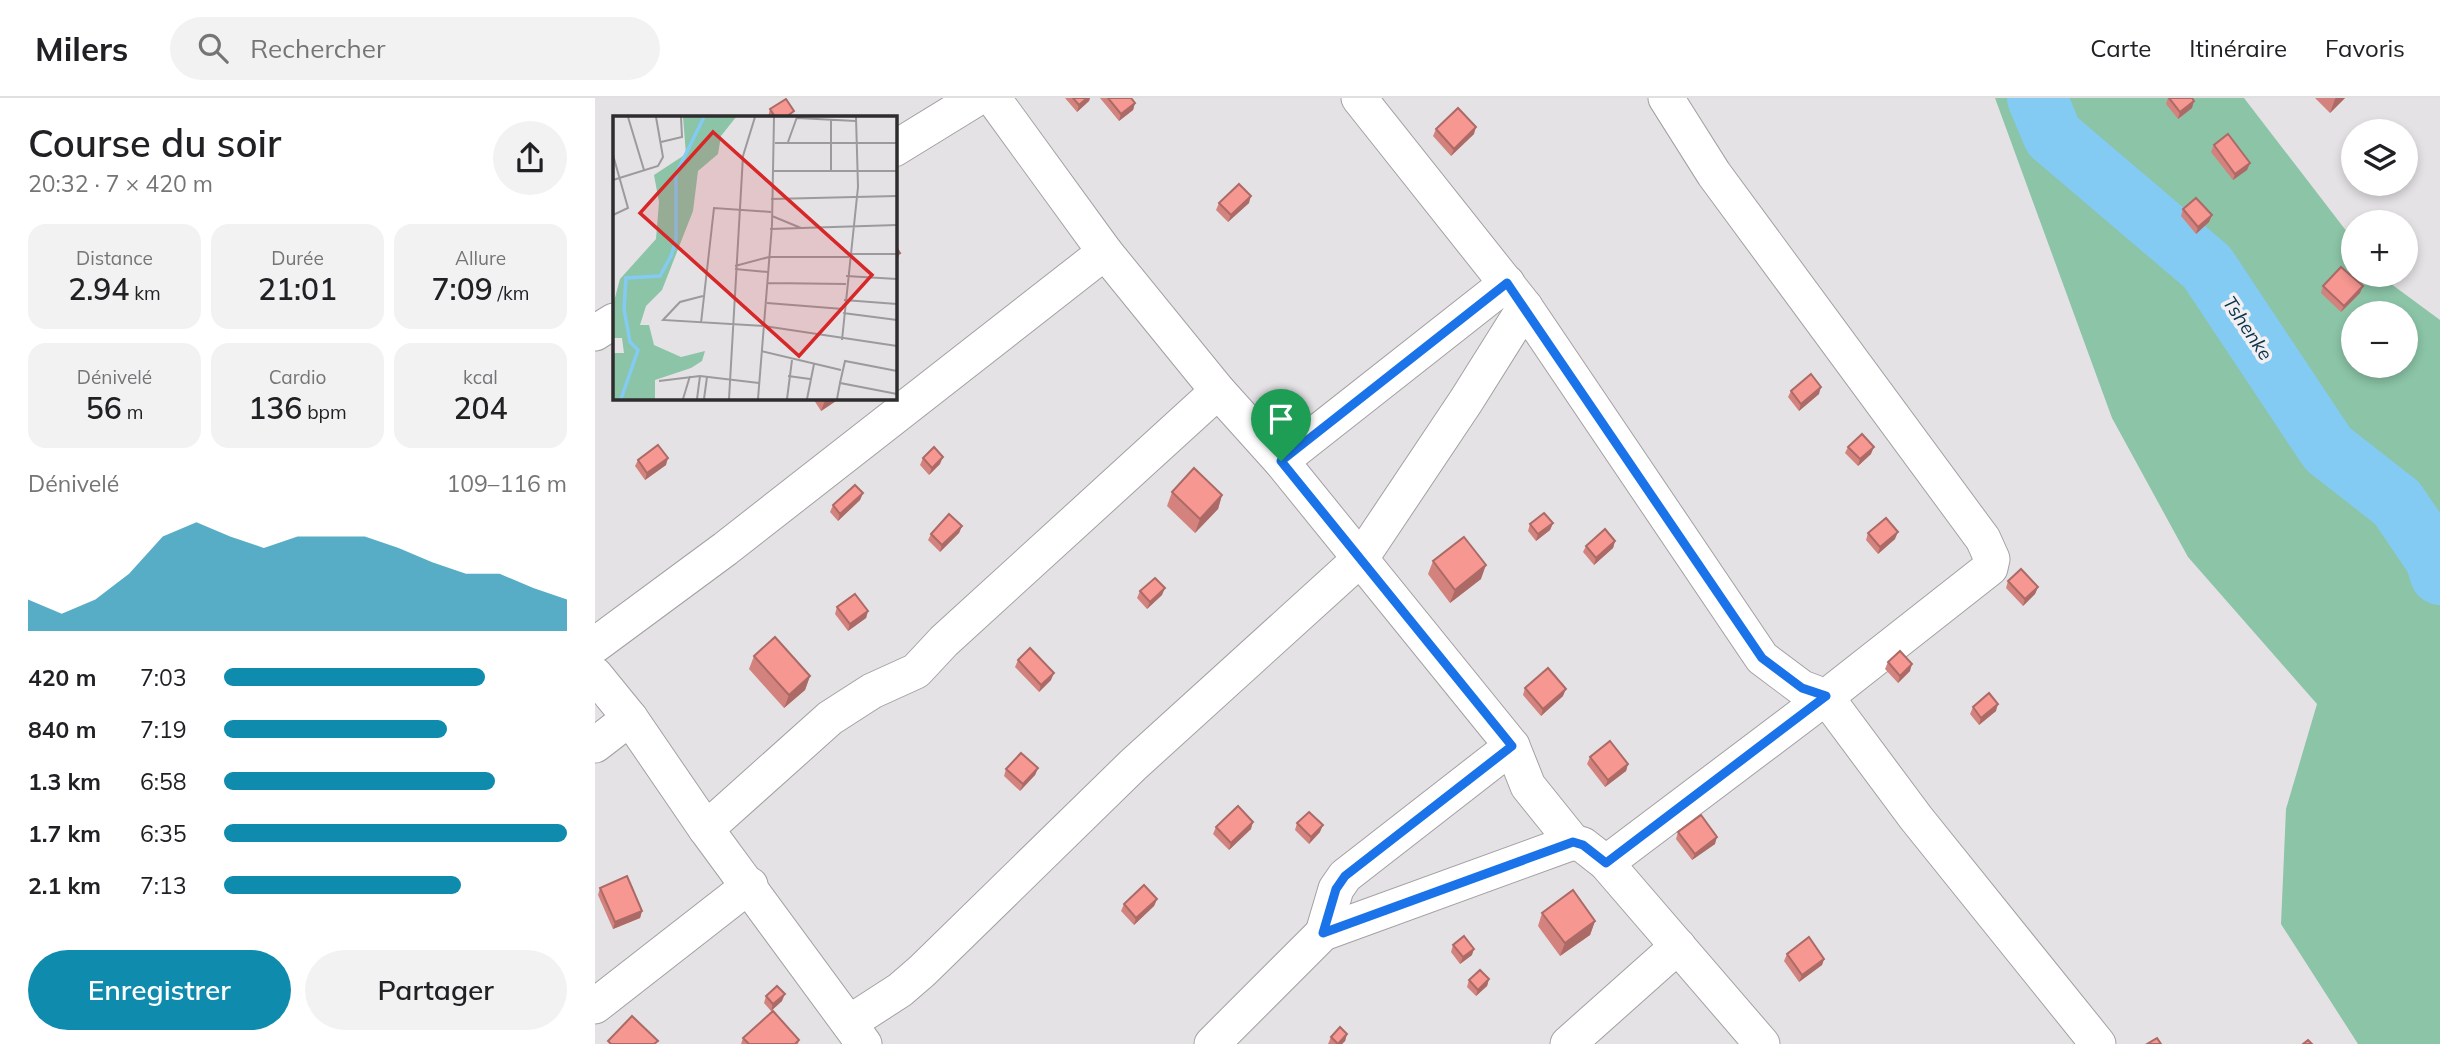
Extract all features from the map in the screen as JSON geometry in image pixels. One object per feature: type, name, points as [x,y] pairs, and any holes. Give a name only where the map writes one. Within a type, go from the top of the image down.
[{"type":"street","points":[[896,148],[977,98]]},
{"type":"street","points":[[993,98],[1105,252],[1218,391],[1281,461],[1361,558],[1512,746],[1528,786],[1573,842],[1583,845],[1606,863],[1762,1044]]},
{"type":"street","points":[[1359,98],[1516,295],[1762,658],[1802,688],[1826,696],[1916,818],[2098,1044]]},
{"type":"street","points":[[1606,863],[1990,568],[1992,559],[1983,539],[1723,185],[1665,98]]},
{"type":"street","points":[[595,645],[725,549],[1105,252]]},
{"type":"street","points":[[1281,461],[1516,295]]},
{"type":"street","points":[[595,675],[630,718],[706,829],[750,885],[856,1033],[1133,765],[1361,558],[1467,401],[1516,295]]},
{"type":"street","points":[[595,332],[613,322]]},
{"type":"street","points":[[706,829],[830,718],[872,691],[916,671],[944,641],[1218,391]]},
{"type":"street","points":[[595,745],[630,718]]},
{"type":"street","points":[[1323,933],[1336,889],[1345,876],[1512,746]]},
{"type":"street","points":[[1212,1044],[1323,933],[1573,842]]},
{"type":"street","points":[[595,1006],[750,885]]},
{"type":"street","points":[[1568,1044],[1678,946]]},
{"type":"green space","points":[[1995,98],[2244,98],[2341,224],[2341,287],[2395,287],[2414,301],[2341,301],[2341,378],[2418,378],[2418,304],[2440,320],[2440,1044],[2358,1044],[2281,924],[2286,809],[2317,704],[2188,557],[2112,418]]},
{"type":"building","points":[[1073,98],[1087,98],[1079,105]]},
{"type":"building","points":[[1108,98],[1131,98],[1135,103],[1121,114]]},
{"type":"building","points":[[2169,98],[2192,98],[2194,101],[2180,112]]},
{"type":"building","points":[[786,99],[794,111],[787,116],[774,116],[770,109]]},
{"type":"building","points":[[1458,108],[1476,127],[1454,149],[1436,129]]},
{"type":"building","points":[[2228,134],[2250,163],[2235,174],[2214,145]]},
{"type":"building","points":[[1239,184],[1251,196],[1231,215],[1219,203]]},
{"type":"building","points":[[2196,198],[2212,215],[2198,227],[2183,209]]},
{"type":"building","points":[[2341,267],[2341,287],[2362,287],[2349,301],[2341,303],[2323,286]]},
{"type":"building","points":[[1811,374],[1821,387],[1801,404],[1791,391]]},
{"type":"building","points":[[1862,434],[1874,447],[1860,459],[1848,447]]},
{"type":"building","points":[[658,445],[668,458],[647,473],[638,460]]},
{"type":"building","points":[[934,447],[943,457],[932,468],[923,458]]},
{"type":"building","points":[[1194,468],[1222,495],[1200,519],[1172,492]]},
{"type":"building","points":[[855,485],[863,493],[840,514],[833,505]]},
{"type":"building","points":[[1544,513],[1553,523],[1538,534],[1530,524]]},
{"type":"building","points":[[949,514],[962,526],[942,545],[931,534]]},
{"type":"building","points":[[1886,518],[1898,532],[1880,547],[1868,533]]},
{"type":"building","points":[[1605,529],[1615,541],[1596,558],[1586,546]]},
{"type":"building","points":[[1464,537],[1486,565],[1455,590],[1433,561]]},
{"type":"building","points":[[2021,569],[2038,587],[2025,599],[2008,581]]},
{"type":"building","points":[[1155,578],[1165,588],[1150,602],[1140,591]]},
{"type":"building","points":[[855,594],[868,611],[850,624],[837,607]]},
{"type":"building","points":[[775,637],[810,676],[789,695],[754,656]]},
{"type":"building","points":[[1030,648],[1054,673],[1041,685],[1018,660]]},
{"type":"building","points":[[1900,651],[1912,664],[1900,676],[1888,662]]},
{"type":"building","points":[[1548,668],[1566,689],[1543,709],[1525,688]]},
{"type":"building","points":[[1989,693],[1998,704],[1981,718],[1973,707]]},
{"type":"building","points":[[1610,741],[1628,764],[1608,780],[1590,757]]},
{"type":"building","points":[[1021,753],[1038,768],[1023,784],[1006,769]]},
{"type":"building","points":[[1238,806],[1253,822],[1231,843],[1216,827]]},
{"type":"building","points":[[1309,812],[1323,825],[1311,837],[1297,823]]},
{"type":"building","points":[[1701,815],[1717,837],[1695,854],[1678,832]]},
{"type":"building","points":[[627,876],[642,911],[615,922],[600,888]]},
{"type":"building","points":[[1144,885],[1157,899],[1136,918],[1124,904]]},
{"type":"building","points":[[1573,890],[1595,921],[1565,943],[1542,913]]},
{"type":"building","points":[[1464,936],[1474,949],[1463,957],[1453,945]]},
{"type":"building","points":[[1809,937],[1824,959],[1802,975],[1787,954]]},
{"type":"building","points":[[1480,970],[1489,979],[1478,990],[1469,980]]},
{"type":"building","points":[[777,986],[785,994],[773,1004],[766,996]]},
{"type":"building","points":[[773,1011],[799,1040],[795,1044],[749,1044],[743,1038]]},
{"type":"building","points":[[632,1016],[658,1041],[654,1044],[611,1044],[608,1041]]},
{"type":"building","points":[[1340,1027],[1347,1034],[1338,1044],[1331,1037]]},
{"type":"building","points":[[2157,1038],[2161,1044],[2147,1044]]},
{"type":"waterway","name":"Tshenke","points":[[2037,98],[2053,136],[2207,267],[2328,449],[2397,503],[2435,559],[2440,575]]},
{"type":"route","points":[[1507,283],[1762,658],[1802,688],[1826,696],[1606,863],[1583,845],[1573,842],[1323,933],[1336,889],[1345,876],[1512,746],[1281,461],[1507,283]]}]
